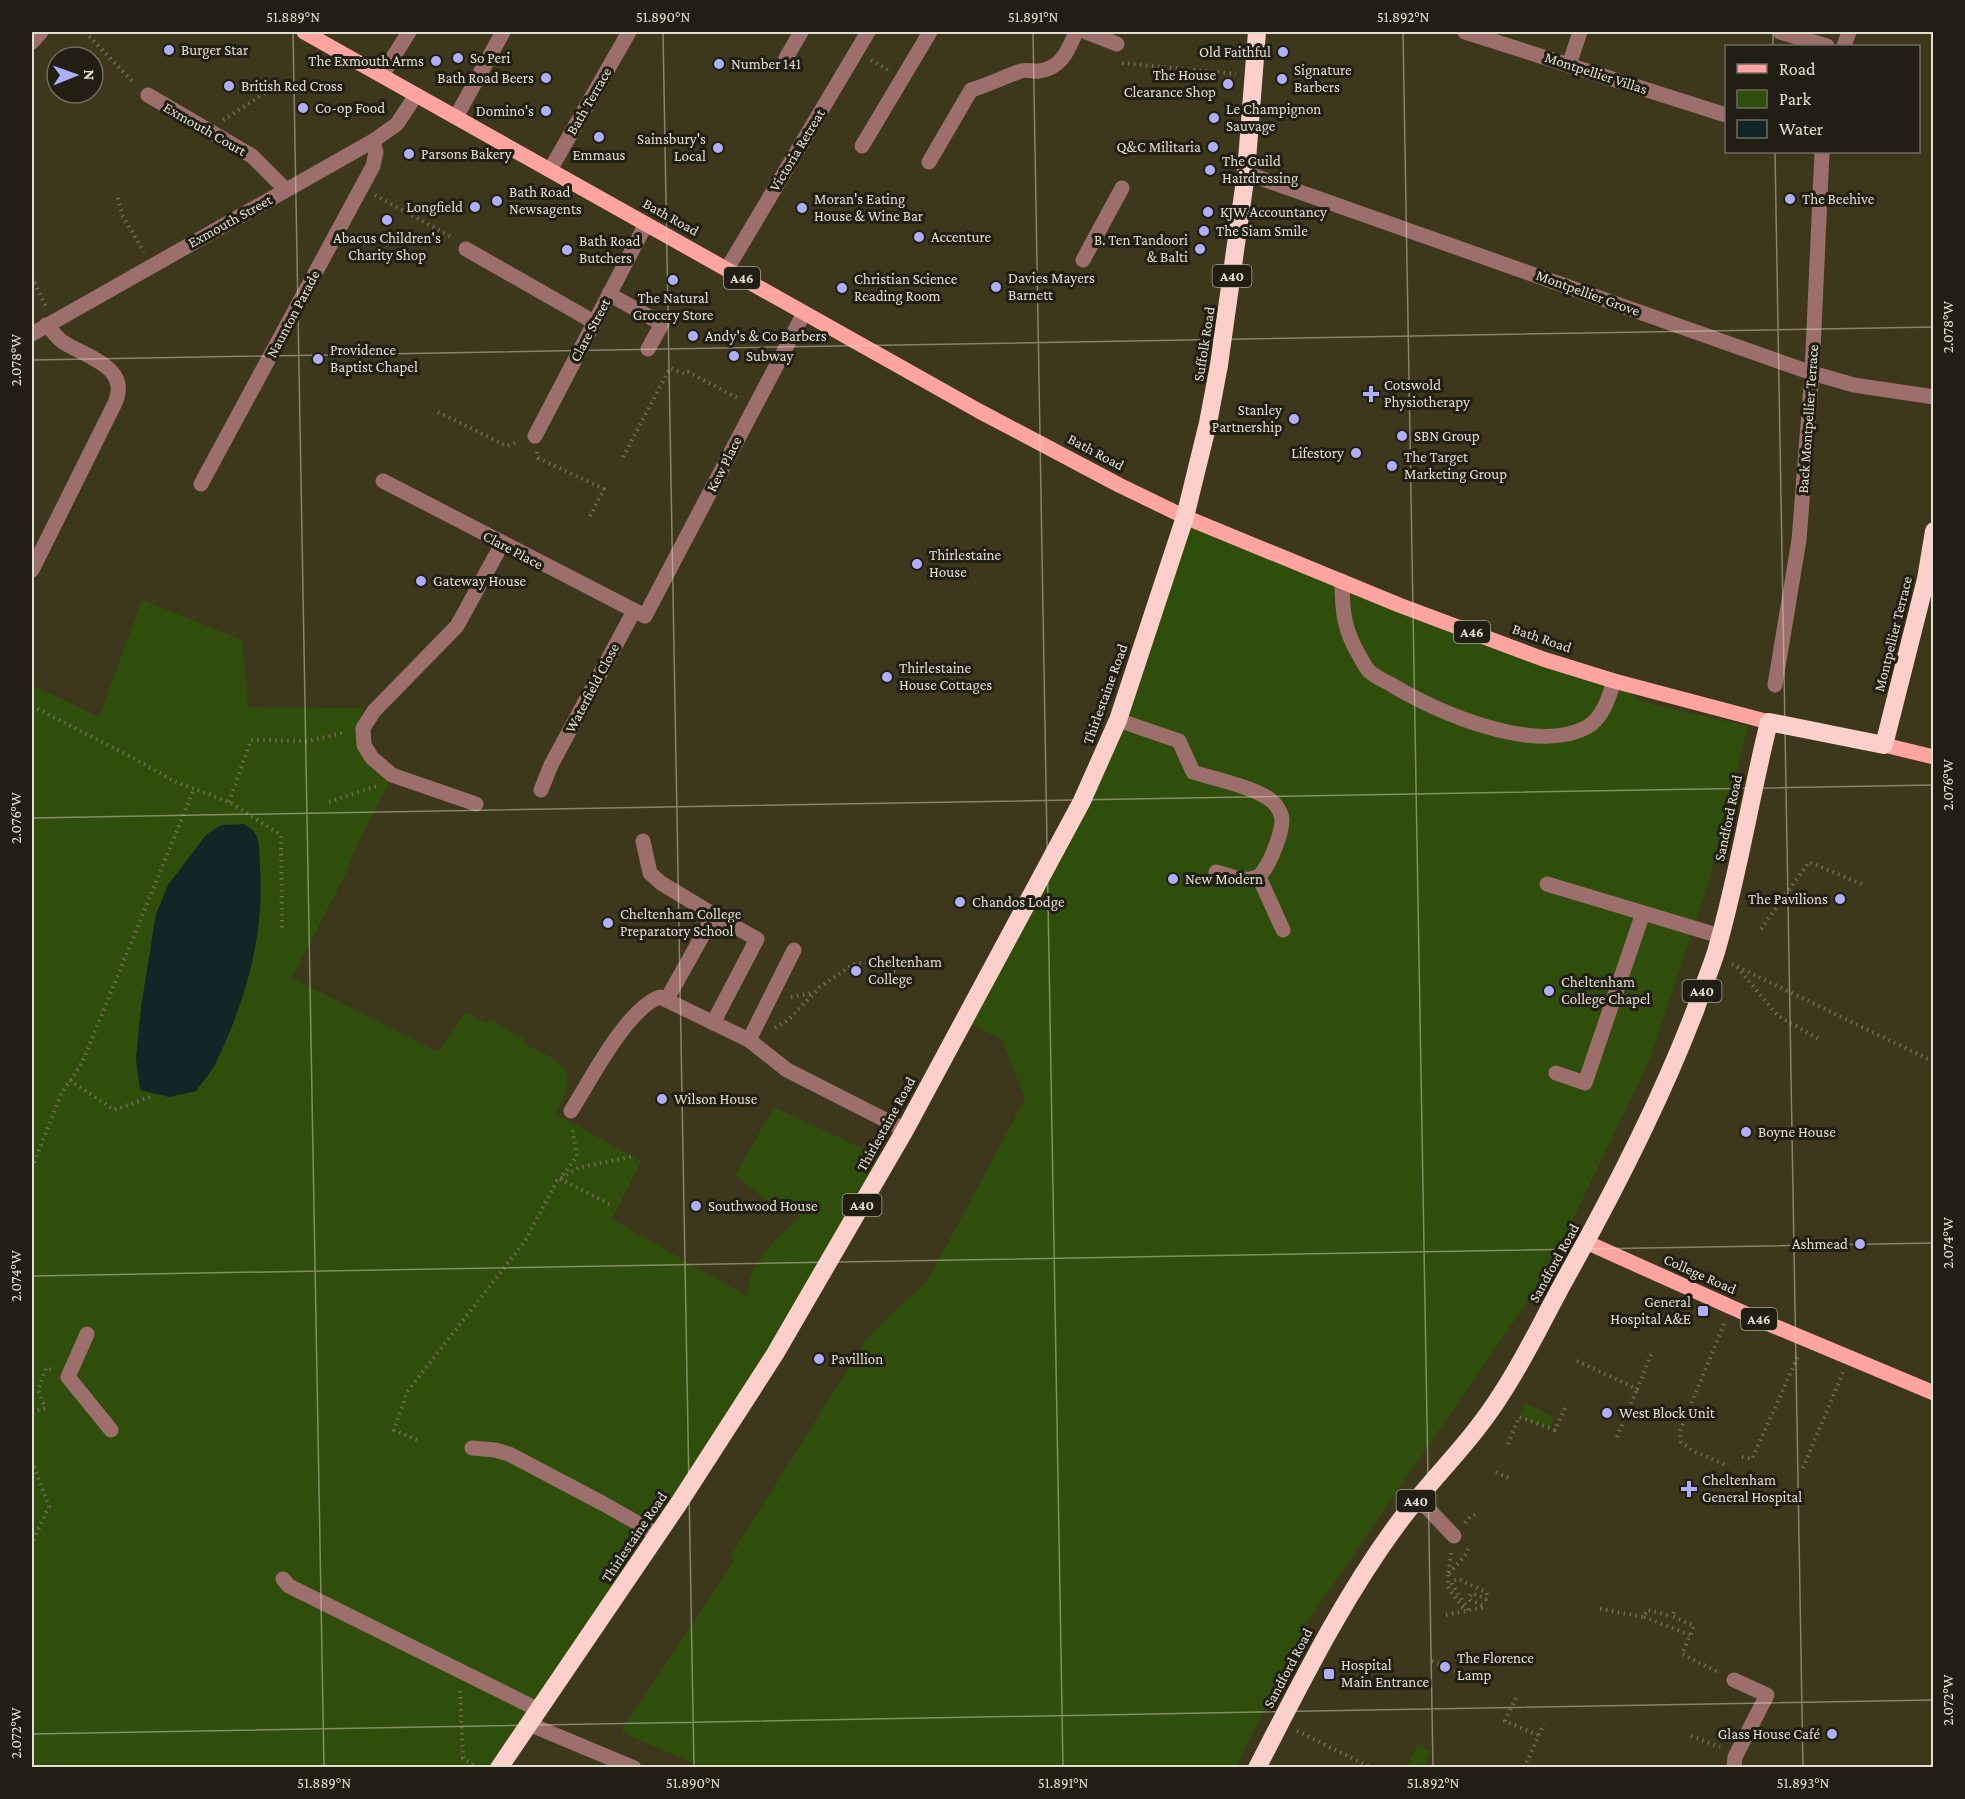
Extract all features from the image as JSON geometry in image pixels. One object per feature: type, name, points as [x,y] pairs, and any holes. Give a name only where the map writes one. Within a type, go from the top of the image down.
[{"type":"highway","name":"Suffolk Road","points":[[1185,517],[1199,464],[1219,365],[1246,173],[1257,32]]},
{"type":"highway","name":"Thirlestaine Road","points":[[500,1767],[775,1354],[905,1130],[1082,801],[1118,720],[1185,517]]},
{"type":"highway","name":"Montpellier Terrace","points":[[1884,745],[1923,589],[1934,531]]},
{"type":"highway","name":"Bath Road","points":[[1769,722],[1884,745]]},
{"type":"highway","name":"Sandford Road","points":[[1257,1767],[1352,1590],[1418,1498],[1459,1451],[1502,1394],[1586,1242],[1640,1137],[1679,1051],[1715,956],[1769,722]]},
{"type":"main road","name":"Bath Road","points":[[304,32],[980,411],[1119,485],[1185,517],[1543,659],[1614,681],[1769,722]]},
{"type":"main road","name":"Bath Road","points":[[1884,745],[1934,758]]},
{"type":"main road","name":"College Road","points":[[1586,1242],[1804,1339],[1934,1393]]},
{"type":"street","points":[[32,42],[41,32]]},
{"type":"street","points":[[382,75],[409,32]]},
{"type":"street","points":[[456,117],[503,32]]},
{"type":"street","name":"Bath Terrace","points":[[550,170],[629,32]]},
{"type":"street","points":[[786,58],[801,32]]},
{"type":"street","name":"Victoria Retreat","points":[[727,270],[868,32]]},
{"type":"street","points":[[862,146],[930,32]]},
{"type":"street","points":[[929,162],[971,90],[1024,70],[1037,72],[1052,68],[1062,60],[1076,32]]},
{"type":"street","points":[[1086,32],[1117,44]]},
{"type":"street","name":"Montpellier Villas","points":[[1465,32],[1725,115]]},
{"type":"street","points":[[1569,65],[1580,32]]},
{"type":"street","points":[[1780,32],[1824,45]]},
{"type":"street","name":"Exmouth Court","points":[[148,95],[252,156],[286,190]]},
{"type":"street","name":"Exmouth Street","points":[[32,334],[373,141],[397,124],[416,95]]},
{"type":"street","name":"Naunton Parade","points":[[201,484],[373,166],[376,152],[373,141]]},
{"type":"street","name":"Back Montpellier Terrace","points":[[1775,685],[1799,540],[1812,373],[1822,153]]},
{"type":"street","name":"Montpellier Grove","points":[[1246,173],[1812,373],[1854,385],[1934,397]]},
{"type":"street","points":[[1083,260],[1122,188]]},
{"type":"street","name":"Clare Street","points":[[534,436],[646,224]]},
{"type":"street","points":[[466,249],[594,322]]},
{"type":"street","points":[[609,294],[662,324],[648,349]]},
{"type":"street","name":"Kew Place","points":[[639,614],[804,313]]},
{"type":"street","points":[[32,570],[115,403],[119,390],[116,377],[107,367],[61,341],[49,323]]},
{"type":"street","name":"Clare Place","points":[[383,482],[639,614]]},
{"type":"street","points":[[476,804],[392,775],[368,752],[364,745],[363,728],[374,711],[457,626],[502,544]]},
{"type":"street","points":[[1342,581],[1344,625],[1356,651],[1369,671],[1407,694],[1479,726],[1532,736],[1568,734],[1588,726],[1606,706],[1614,681]]},
{"type":"street","name":"Waterfield Close","points":[[541,790],[551,765],[639,614]]},
{"type":"street","points":[[1118,720],[1179,741],[1193,772],[1265,795],[1276,806],[1282,818],[1280,831],[1267,868],[1259,877],[1250,880],[1216,872]]},
{"type":"street","points":[[643,841],[650,873],[661,883],[758,939],[713,1023]]},
{"type":"street","points":[[1259,877],[1283,930]]},
{"type":"street","points":[[1547,884],[1720,936]]},
{"type":"street","points":[[1556,1073],[1585,1083],[1643,913]]},
{"type":"street","points":[[667,999],[714,915]]},
{"type":"street","points":[[749,1040],[794,950]]},
{"type":"street","points":[[571,1111],[626,1024],[650,1000],[660,997],[749,1040],[787,1070],[905,1130]]},
{"type":"street","points":[[87,1334],[68,1377],[111,1430]]},
{"type":"street","points":[[472,1448],[509,1454],[657,1534]]},
{"type":"street","points":[[1418,1498],[1454,1536]]},
{"type":"street","points":[[283,1579],[289,1586],[460,1671],[534,1717],[634,1767]]},
{"type":"street","points":[[1734,1680],[1767,1695],[1735,1757],[1734,1767]]},
{"type":"path","points":[[86,32],[134,83]]},
{"type":"path","points":[[1117,44],[1114,53],[1122,63],[1254,75]]},
{"type":"path","points":[[856,51],[901,79]]},
{"type":"path","points":[[207,130],[281,83]]},
{"type":"path","points":[[372,194],[466,245],[466,249]]},
{"type":"path","points":[[118,198],[122,215],[152,265]]},
{"type":"path","points":[[32,277],[49,323]]},
{"type":"path","points":[[623,457],[670,368],[685,374],[688,372],[754,406]]},
{"type":"path","points":[[438,412],[507,446],[534,436],[538,458],[603,489],[589,518]]},
{"type":"path","points":[[32,706],[176,782],[229,802],[281,835],[282,931]]},
{"type":"path","points":[[229,802],[251,740],[309,741],[363,728]]},
{"type":"path","points":[[329,802],[383,784],[392,775]]},
{"type":"path","points":[[32,1168],[62,1094],[82,1063],[194,789]]},
{"type":"path","points":[[1761,929],[1809,862],[1864,885]]},
{"type":"path","points":[[1715,956],[1934,1062]]},
{"type":"path","points":[[756,1025],[772,1029],[779,1026],[820,987],[855,963],[873,963],[896,972]]},
{"type":"path","points":[[1736,966],[1778,1016],[1821,1040]]},
{"type":"path","points":[[70,1080],[114,1110],[150,1097]]},
{"type":"path","points":[[417,1440],[394,1430],[407,1392],[525,1241],[557,1180],[577,1156],[571,1111]]},
{"type":"path","points":[[560,1178],[578,1168],[634,1156]]},
{"type":"path","points":[[560,1178],[613,1206]]},
{"type":"path","points":[[1726,1465],[1693,1451],[1681,1442],[1680,1431],[1731,1307]]},
{"type":"path","points":[[1742,1457],[1752,1459],[1796,1363],[1804,1339]]},
{"type":"path","points":[[1617,1437],[1652,1353]]},
{"type":"path","points":[[1803,1468],[1848,1358]]},
{"type":"path","points":[[1577,1361],[1637,1389]]},
{"type":"path","points":[[32,1412],[45,1408],[38,1390],[46,1368]]},
{"type":"path","points":[[1508,1444],[1519,1417],[1555,1430],[1565,1408]]},
{"type":"path","points":[[32,1461],[49,1507],[32,1542]]},
{"type":"path","points":[[1496,1472],[1509,1478]]},
{"type":"path","points":[[1470,1517],[1476,1514]]},
{"type":"path","points":[[1454,1536],[1448,1570],[1448,1587],[1467,1610]]},
{"type":"path","points":[[1448,1575],[1466,1554]]},
{"type":"path","points":[[1446,1615],[1486,1606],[1470,1600],[1469,1594],[1474,1593],[1486,1599],[1488,1594],[1454,1579],[1452,1584],[1467,1610]]},
{"type":"path","points":[[1600,1609],[1644,1617],[1690,1635]]},
{"type":"path","points":[[1644,1617],[1647,1610],[1673,1614],[1694,1626],[1682,1654],[1734,1680]]},
{"type":"path","points":[[1432,1661],[1466,1676]]},
{"type":"path","points":[[460,1671],[454,1687],[461,1692],[463,1758],[477,1767]]},
{"type":"path","points":[[1516,1698],[1505,1721],[1538,1735]]},
{"type":"path","points":[[1281,1722],[1372,1767]]},
{"type":"path","points":[[1524,1767],[1544,1724]]},
{"type":"path","points":[[1691,1736],[1728,1750]]},
{"type":"green space","points":[[1185,517],[1614,681],[1643,702],[1748,726],[1708,885],[1651,1057],[1547,1273],[1310,1618],[1236,1767],[702,1767],[621,1732],[734,1560],[730,1557],[868,1337],[928,1280],[1025,1099],[1002,1039],[963,1021],[1082,801]]},
{"type":"green space","points":[[142,600],[242,640],[248,707],[364,708],[357,733],[359,751],[370,766],[389,783],[292,978],[438,1052],[466,1012],[487,1023],[490,1019],[502,1025],[526,1040],[524,1044],[554,1060],[565,1071],[567,1079],[567,1088],[556,1114],[641,1161],[612,1219],[747,1296],[751,1276],[761,1257],[778,1237],[799,1219],[797,1209],[775,1207],[735,1175],[774,1107],[887,1160],[775,1354],[499,1767],[32,1767],[32,685],[99,717]]},
{"type":"green space","points":[[1525,1403],[1554,1417],[1549,1428],[1519,1417]]},
{"type":"green space","points":[[1417,1745],[1431,1751],[1424,1767],[1407,1767]]},
{"type":"water","points":[[244,824],[254,832],[258,842],[260,916],[252,965],[229,1034],[209,1074],[196,1091],[169,1097],[140,1090],[136,1059],[141,1007],[156,914],[168,885],[206,835],[221,825]]},
{"type":"place","name":"Burger Star","points":[[169,50]]},
{"type":"place","name":"Old Faithful","points":[[1283,52]]},
{"type":"place","name":"So Peri","points":[[458,58]]},
{"type":"place","name":"The Exmouth Arms","points":[[436,61]]},
{"type":"place","name":"Number 141","points":[[719,64]]},
{"type":"place","name":"Bath Road Beers","points":[[546,78]]},
{"type":"place","name":"Signature Barbers","points":[[1282,79]]},
{"type":"place","name":"The House Clearance Shop","points":[[1228,84]]},
{"type":"place","name":"British Red Cross","points":[[229,86]]},
{"type":"place","name":"Co-op Food","points":[[303,108]]},
{"type":"place","name":"Domino's","points":[[546,111]]},
{"type":"place","name":"Le Champignon Sauvage","points":[[1214,118]]},
{"type":"place","name":"Emmaus","points":[[599,137]]},
{"type":"place","name":"Q&C Militaria","points":[[1213,147]]},
{"type":"place","name":"Sainsbury's Local","points":[[718,148]]},
{"type":"place","name":"Parsons Bakery","points":[[409,154]]},
{"type":"place","name":"The Guild Hairdressing","points":[[1210,170]]},
{"type":"place","name":"The Beehive","points":[[1790,199]]},
{"type":"place","name":"Bath Road Newsagents","points":[[497,201]]},
{"type":"place","name":"Longfield","points":[[475,207]]},
{"type":"place","name":"Moran's Eating House & Wine Bar","points":[[802,208]]},
{"type":"place","name":"KJW Accountancy","points":[[1208,212]]},
{"type":"place","name":"Abacus Children's Charity Shop","points":[[387,220]]},
{"type":"place","name":"The Siam Smile","points":[[1204,231]]},
{"type":"place","name":"Accenture","points":[[919,237]]},
{"type":"place","name":"B. Ten Tandoori & Balti","points":[[1200,249]]},
{"type":"place","name":"Bath Road Butchers","points":[[567,250]]},
{"type":"place","name":"The Natural Grocery Store","points":[[673,280]]},
{"type":"place","name":"Davies Mayers Barnett","points":[[996,287]]},
{"type":"place","name":"Christian Science Reading Room","points":[[842,288]]},
{"type":"place","name":"Andy's & Co Barbers","points":[[693,336]]},
{"type":"place","name":"Subway","points":[[734,356]]},
{"type":"place","name":"Providence Baptist Chapel","points":[[318,359]]},
{"type":"place","name":"Cotswold Physiotherapy","points":[[1371,394]]},
{"type":"place","name":"Stanley Partnership","points":[[1294,419]]},
{"type":"place","name":"SBN Group","points":[[1402,436]]},
{"type":"place","name":"Lifestory","points":[[1356,453]]},
{"type":"place","name":"The Target Marketing Group","points":[[1392,466]]},
{"type":"place","name":"Thirlestaine House","points":[[917,564]]},
{"type":"place","name":"Gateway House","points":[[421,581]]},
{"type":"place","name":"Thirlestaine House Cottages","points":[[887,677]]},
{"type":"place","name":"New Modern","points":[[1173,879]]},
{"type":"place","name":"The Pavilions","points":[[1840,899]]},
{"type":"place","name":"Chandos Lodge","points":[[960,902]]},
{"type":"place","name":"Cheltenham College Preparatory School","points":[[608,923]]},
{"type":"place","name":"Cheltenham College","points":[[856,971]]},
{"type":"place","name":"Cheltenham College Chapel","points":[[1549,991]]},
{"type":"place","name":"Wilson House","points":[[662,1099]]},
{"type":"place","name":"Boyne House","points":[[1746,1132]]},
{"type":"place","name":"Southwood House","points":[[696,1206]]},
{"type":"place","name":"Ashmead","points":[[1860,1244]]},
{"type":"place","name":"General Hospital A&E","points":[[1703,1311]]},
{"type":"place","name":"Pavillion","points":[[819,1359]]},
{"type":"place","name":"West Block Unit","points":[[1607,1413]]},
{"type":"place","name":"Cheltenham General Hospital","points":[[1689,1489]]},
{"type":"place","name":"The Florence Lamp","points":[[1445,1667]]},
{"type":"place","name":"Hospital Main Entrance","points":[[1329,1674]]},
{"type":"place","name":"Glass House Café","points":[[1832,1734]]}]
